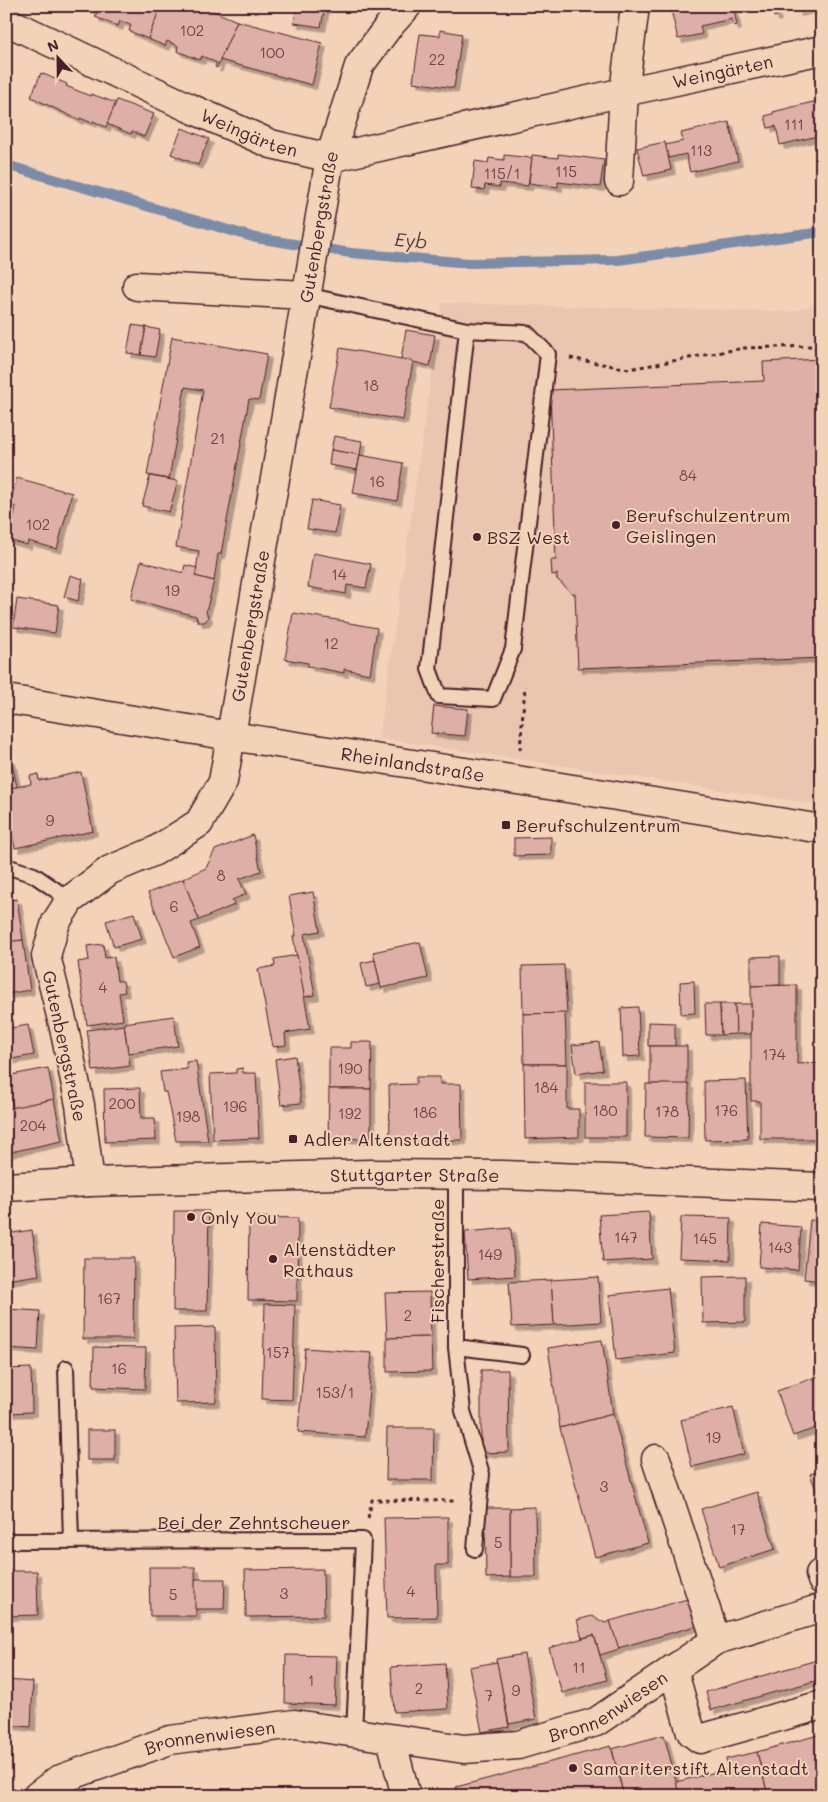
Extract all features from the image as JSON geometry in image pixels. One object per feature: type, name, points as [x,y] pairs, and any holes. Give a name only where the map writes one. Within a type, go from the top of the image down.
[{"type":"street","name":"Gutenbergstraße","points":[[90,1182],[80,1105],[64,1028],[46,956],[56,922],[70,900],[110,870],[155,851],[199,823],[222,782],[330,158],[359,66],[388,27],[407,6]]},
{"type":"street","points":[[619,181],[624,92],[635,6]]},
{"type":"street","name":"Weingärten","points":[[6,21],[181,104],[271,144],[330,158],[822,50]]},
{"type":"street","points":[[137,286],[308,285]]},
{"type":"street","name":"Rheinlandstraße","points":[[6,699],[822,829]]},
{"type":"street","name":"Stuttgarter Straße","points":[[6,1187],[90,1182],[370,1174],[456,1174],[822,1187]]},
{"type":"street","points":[[656,1459],[716,1640]]},
{"type":"street","points":[[822,1573],[820,1574],[822,1580]]},
{"type":"street","name":"Bronnenwiesen","points":[[37,1796],[58,1780],[170,1740],[295,1724],[464,1749],[518,1745],[596,1722],[716,1640],[822,1608]]},
{"type":"street","name":"Bronnenwiesen","points":[[673,1668],[691,1732],[700,1739],[822,1705]]},
{"type":"street","points":[[391,1739],[406,1796]]},
{"type":"lane","points":[[308,285],[467,330],[527,333],[548,354],[513,649],[493,699],[439,696],[429,669],[467,330]]},
{"type":"lane","points":[[6,866],[34,875],[70,900]]},
{"type":"lane","name":"Fischerstraße","points":[[456,1174],[456,1347],[463,1411],[482,1474],[475,1548]]},
{"type":"lane","points":[[456,1347],[522,1356]]},
{"type":"lane","points":[[66,1368],[71,1541]]},
{"type":"lane","name":"Bei der Zehntscheuer","points":[[6,1541],[363,1540],[354,1733]]},
{"type":"path","points":[[548,354],[630,369],[744,348],[813,346],[822,352]]},
{"type":"path","points":[[513,649],[526,673],[517,780]]},
{"type":"path","points":[[363,1540],[372,1500],[479,1501]]},
{"type":"shaded area","name":"Berufschulzentrum Geislingen","points":[[822,302],[822,805],[379,738],[442,303],[792,312]]},
{"type":"building","points":[[84,6],[161,6],[148,39],[129,31],[131,25],[120,21],[118,26],[95,17],[97,12]]},
{"type":"building","points":[[161,6],[201,6],[237,21],[217,68],[215,67],[217,63],[202,56],[200,60],[177,51],[178,46],[167,41],[165,46],[148,39]]},
{"type":"building","points":[[297,6],[325,6],[321,27],[294,23]]},
{"type":"building","points":[[670,6],[733,6],[737,25],[734,26],[732,19],[700,26],[702,34],[678,39]]},
{"type":"building","points":[[772,6],[790,6],[775,10],[777,16],[774,17]]},
{"type":"building","points":[[796,6],[820,6],[797,12]]},
{"type":"building","points":[[237,21],[322,43],[312,85],[220,60]]},
{"type":"building","points":[[440,30],[462,34],[454,88],[413,82],[420,34],[440,36]]},
{"type":"building","points":[[41,73],[90,96],[91,94],[116,103],[106,127],[93,121],[92,123],[80,118],[79,120],[31,97]]},
{"type":"building","points":[[117,100],[154,114],[144,137],[132,131],[131,134],[107,124]]},
{"type":"building","points":[[817,101],[822,122],[822,135],[780,145],[776,126],[768,128],[765,116],[773,114],[773,112]]},
{"type":"building","points":[[729,122],[738,161],[690,172],[686,154],[668,158],[665,145],[683,141],[681,133]]},
{"type":"building","points":[[182,128],[209,139],[198,165],[171,154]]},
{"type":"building","points":[[665,142],[671,170],[644,176],[637,148]]},
{"type":"building","points":[[558,154],[604,160],[600,187],[558,182],[558,187],[529,183],[532,155],[558,158]]},
{"type":"building","points":[[504,155],[532,158],[528,186],[500,183],[500,187],[485,185],[484,190],[472,189],[475,161],[488,163],[489,158],[504,160]]},
{"type":"building","points":[[132,325],[146,327],[141,355],[127,353]]},
{"type":"building","points":[[146,327],[160,330],[155,357],[141,355]]},
{"type":"building","points":[[406,330],[435,335],[430,366],[401,359]]},
{"type":"building","points":[[172,337],[267,354],[259,400],[249,399],[221,554],[218,554],[214,581],[195,576],[199,551],[176,547],[203,390],[185,387],[169,479],[147,475]]},
{"type":"building","points":[[340,348],[413,361],[403,420],[329,407]]},
{"type":"building","points":[[822,359],[822,658],[578,668],[575,593],[572,593],[557,579],[557,574],[552,575],[551,560],[556,560],[550,390],[764,381],[763,362]]},
{"type":"building","points":[[334,436],[362,441],[360,455],[331,450]]},
{"type":"building","points":[[331,450],[360,455],[357,470],[329,465]]},
{"type":"building","points":[[360,455],[403,463],[397,501],[353,493]]},
{"type":"building","points":[[150,476],[178,481],[169,512],[142,506]]},
{"type":"building","points":[[17,478],[72,493],[57,549],[28,541],[27,545],[8,540],[16,507],[9,506]]},
{"type":"building","points":[[312,500],[340,505],[335,533],[307,529]]},
{"type":"building","points":[[313,553],[371,564],[366,588],[347,585],[346,594],[308,587]]},
{"type":"building","points":[[141,561],[183,573],[185,565],[197,568],[195,576],[214,581],[206,612],[208,617],[205,622],[198,622],[196,616],[131,599]]},
{"type":"building","points":[[70,575],[83,579],[78,601],[64,597]]},
{"type":"building","points":[[17,599],[59,605],[55,633],[13,627]]},
{"type":"building","points":[[293,613],[377,628],[370,674],[344,669],[344,673],[308,666],[308,663],[285,659]]},
{"type":"building","points":[[434,706],[468,709],[465,736],[431,733]]},
{"type":"building","points":[[11,759],[17,787],[6,789],[6,760]]},
{"type":"building","points":[[81,772],[93,831],[15,848],[6,808],[6,789],[31,784],[30,776],[38,774],[39,781]]},
{"type":"building","points":[[253,835],[261,871],[239,879],[246,894],[232,900],[234,905],[199,920],[183,879],[206,868],[215,850]]},
{"type":"building","points":[[551,837],[551,855],[514,856],[514,838]]},
{"type":"building","points":[[183,879],[199,920],[191,923],[200,947],[174,957],[148,893]]},
{"type":"building","points":[[313,892],[320,931],[304,934],[315,995],[304,997],[293,936],[296,936],[289,896]]},
{"type":"building","points":[[17,899],[23,940],[6,942],[6,901]]},
{"type":"building","points":[[134,913],[142,939],[114,947],[106,921]]},
{"type":"building","points":[[23,940],[30,990],[6,994],[6,942]]},
{"type":"building","points":[[420,942],[428,978],[381,988],[373,952]]},
{"type":"building","points":[[103,944],[105,958],[114,957],[117,981],[123,981],[125,992],[119,993],[123,1020],[87,1025],[78,962],[89,960],[87,946]]},
{"type":"building","points":[[297,955],[310,1029],[285,1033],[286,1045],[273,1047],[258,969],[275,966],[274,959]]},
{"type":"building","points":[[780,956],[780,985],[751,986],[751,957]]},
{"type":"building","points":[[375,960],[380,984],[366,987],[361,963]]},
{"type":"building","points":[[564,965],[567,1014],[523,1014],[522,966]]},
{"type":"building","points":[[694,981],[695,1013],[681,1014],[680,982]]},
{"type":"building","points":[[797,985],[797,1064],[822,1063],[822,1139],[760,1139],[760,1101],[751,1101],[751,986]]},
{"type":"building","points":[[705,1004],[720,1004],[721,1035],[706,1035]]},
{"type":"building","points":[[720,1004],[735,1004],[736,1034],[721,1035]]},
{"type":"building","points":[[735,1004],[751,1004],[751,1034],[736,1034]]},
{"type":"building","points":[[638,1007],[640,1056],[623,1057],[621,1008]]},
{"type":"building","points":[[565,1013],[567,1064],[524,1064],[523,1014]]},
{"type":"building","points":[[174,1016],[178,1046],[128,1053],[124,1023]]},
{"type":"building","points":[[648,1022],[675,1023],[675,1046],[648,1046]]},
{"type":"building","points":[[28,1025],[34,1055],[6,1060],[6,1029]]},
{"type":"building","points":[[124,1025],[130,1066],[93,1071],[87,1030]]},
{"type":"building","points":[[351,1042],[372,1042],[371,1089],[329,1089],[329,1048],[351,1048]]},
{"type":"building","points":[[599,1042],[603,1070],[576,1074],[572,1045]]},
{"type":"building","points":[[650,1046],[687,1046],[687,1085],[650,1084]]},
{"type":"building","points":[[295,1056],[301,1103],[281,1105],[275,1059]]},
{"type":"building","points":[[196,1061],[208,1141],[176,1141],[166,1092],[163,1092],[160,1072],[187,1069],[186,1062]]},
{"type":"building","points":[[524,1064],[567,1064],[567,1109],[579,1109],[579,1137],[525,1139]]},
{"type":"building","points":[[48,1068],[54,1099],[13,1108],[6,1076]]},
{"type":"building","points":[[243,1068],[243,1073],[256,1073],[259,1138],[213,1140],[210,1074],[236,1073],[236,1069]]},
{"type":"building","points":[[416,1077],[440,1077],[440,1084],[461,1084],[462,1140],[390,1141],[389,1085],[416,1084]]},
{"type":"building","points":[[746,1080],[748,1139],[705,1140],[704,1081]]},
{"type":"building","points":[[585,1082],[626,1082],[626,1137],[585,1137]]},
{"type":"building","points":[[646,1084],[689,1084],[688,1138],[645,1137]]},
{"type":"building","points":[[140,1088],[141,1118],[155,1118],[156,1140],[105,1142],[104,1089]]},
{"type":"building","points":[[329,1089],[371,1089],[371,1139],[328,1138]]},
{"type":"building","points":[[54,1099],[62,1141],[6,1153],[6,1109]]},
{"type":"building","points":[[174,1211],[209,1211],[207,1311],[173,1311]]},
{"type":"building","points":[[649,1212],[652,1259],[603,1262],[599,1215]]},
{"type":"building","name":"Altenstädter Rathaus","points":[[249,1217],[298,1218],[297,1301],[248,1300]]},
{"type":"building","points":[[681,1217],[731,1218],[730,1260],[679,1258]]},
{"type":"building","points":[[810,1220],[822,1221],[822,1281],[804,1279]]},
{"type":"building","points":[[762,1224],[801,1227],[798,1270],[759,1267]]},
{"type":"building","points":[[511,1228],[515,1276],[468,1279],[465,1232]]},
{"type":"building","points":[[32,1230],[39,1275],[6,1280],[6,1234]]},
{"type":"building","points":[[84,1258],[134,1258],[133,1339],[83,1339]]},
{"type":"building","points":[[745,1276],[745,1322],[703,1323],[702,1277]]},
{"type":"building","points":[[598,1277],[601,1322],[554,1325],[551,1280]]},
{"type":"building","points":[[551,1280],[554,1325],[512,1327],[509,1282]]},
{"type":"building","points":[[668,1288],[675,1353],[616,1360],[609,1295]]},
{"type":"building","points":[[430,1292],[431,1337],[387,1338],[385,1293]]},
{"type":"building","points":[[265,1304],[295,1305],[292,1400],[262,1399]]},
{"type":"building","points":[[6,1309],[40,1311],[38,1350],[6,1348]]},
{"type":"building","points":[[821,1321],[822,1361],[818,1361]]},
{"type":"building","points":[[215,1327],[216,1402],[176,1403],[174,1328]]},
{"type":"building","points":[[431,1337],[432,1371],[387,1372],[387,1338]]},
{"type":"building","points":[[602,1340],[613,1414],[560,1428],[548,1348]]},
{"type":"building","points":[[94,1347],[146,1348],[145,1389],[93,1387]]},
{"type":"building","points":[[305,1348],[372,1353],[365,1437],[298,1432]]},
{"type":"building","points":[[31,1368],[32,1412],[6,1413],[6,1369]]},
{"type":"building","points":[[481,1370],[508,1370],[509,1452],[481,1453]]},
{"type":"building","points":[[822,1375],[822,1426],[793,1436],[777,1391]]},
{"type":"building","points":[[733,1407],[744,1454],[692,1467],[681,1420]]},
{"type":"building","points":[[613,1414],[648,1543],[595,1557],[560,1428]]},
{"type":"building","points":[[387,1428],[434,1428],[433,1480],[386,1480]]},
{"type":"building","points":[[87,1430],[115,1430],[115,1460],[87,1460]]},
{"type":"building","points":[[822,1470],[822,1505],[810,1474]]},
{"type":"building","points":[[757,1492],[775,1549],[719,1567],[701,1509]]},
{"type":"building","points":[[535,1507],[536,1577],[510,1577],[510,1508]]},
{"type":"building","points":[[485,1508],[510,1508],[510,1577],[486,1578]]},
{"type":"building","points":[[448,1517],[448,1565],[436,1565],[437,1617],[387,1618],[384,1518]]},
{"type":"building","points":[[149,1567],[195,1567],[196,1616],[150,1616]]},
{"type":"building","points":[[323,1569],[324,1616],[246,1617],[245,1570]]},
{"type":"building","points":[[6,1571],[37,1571],[38,1615],[6,1616]]},
{"type":"building","points":[[195,1579],[225,1579],[224,1609],[195,1609]]},
{"type":"building","points":[[691,1598],[699,1625],[618,1648],[610,1621]]},
{"type":"building","points":[[592,1616],[605,1623],[610,1621],[619,1649],[600,1655],[594,1635],[582,1638],[577,1620]]},
{"type":"building","points":[[594,1635],[607,1680],[562,1693],[549,1648]]},
{"type":"building","points":[[524,1654],[536,1719],[509,1724],[496,1659]]},
{"type":"building","points":[[286,1655],[337,1656],[335,1705],[285,1703]]},
{"type":"building","points":[[817,1660],[822,1679],[711,1710],[706,1692]]},
{"type":"building","points":[[497,1662],[509,1727],[482,1732],[469,1667]]},
{"type":"building","points":[[445,1663],[448,1709],[394,1712],[391,1667]]},
{"type":"building","points":[[6,1680],[33,1682],[31,1727],[6,1725]]},
{"type":"building","name":"Samariterstift Altenstadt","points":[[822,1734],[822,1796],[768,1796],[757,1752]]},
{"type":"building","name":"Samariterstift Altenstadt","points":[[664,1735],[680,1796],[642,1796],[640,1788],[623,1793],[612,1749]]},
{"type":"building","name":"Samariterstift Altenstadt","points":[[611,1746],[623,1793],[613,1796],[458,1796],[456,1787]]},
{"type":"building","points":[[757,1752],[768,1796],[680,1796],[676,1782],[728,1769],[726,1759]]},
{"type":"waterway","name":"Eyb","points":[[6,165],[256,238],[351,253],[470,263],[618,260],[822,232]]},
{"type":"place","name":"Berufschulzentrum Geislingen","points":[[616,525]]},
{"type":"place","name":"BSZ West","points":[[477,537]]},
{"type":"place","name":"Berufschulzentrum","points":[[506,825]]},
{"type":"place","name":"Adler Altenstadt","points":[[293,1139]]},
{"type":"place","name":"Only You","points":[[191,1217]]},
{"type":"place","name":"Altenstädter Rathaus","points":[[273,1259]]},
{"type":"place","name":"Samariterstift Altenstadt","points":[[573,1768]]}]
